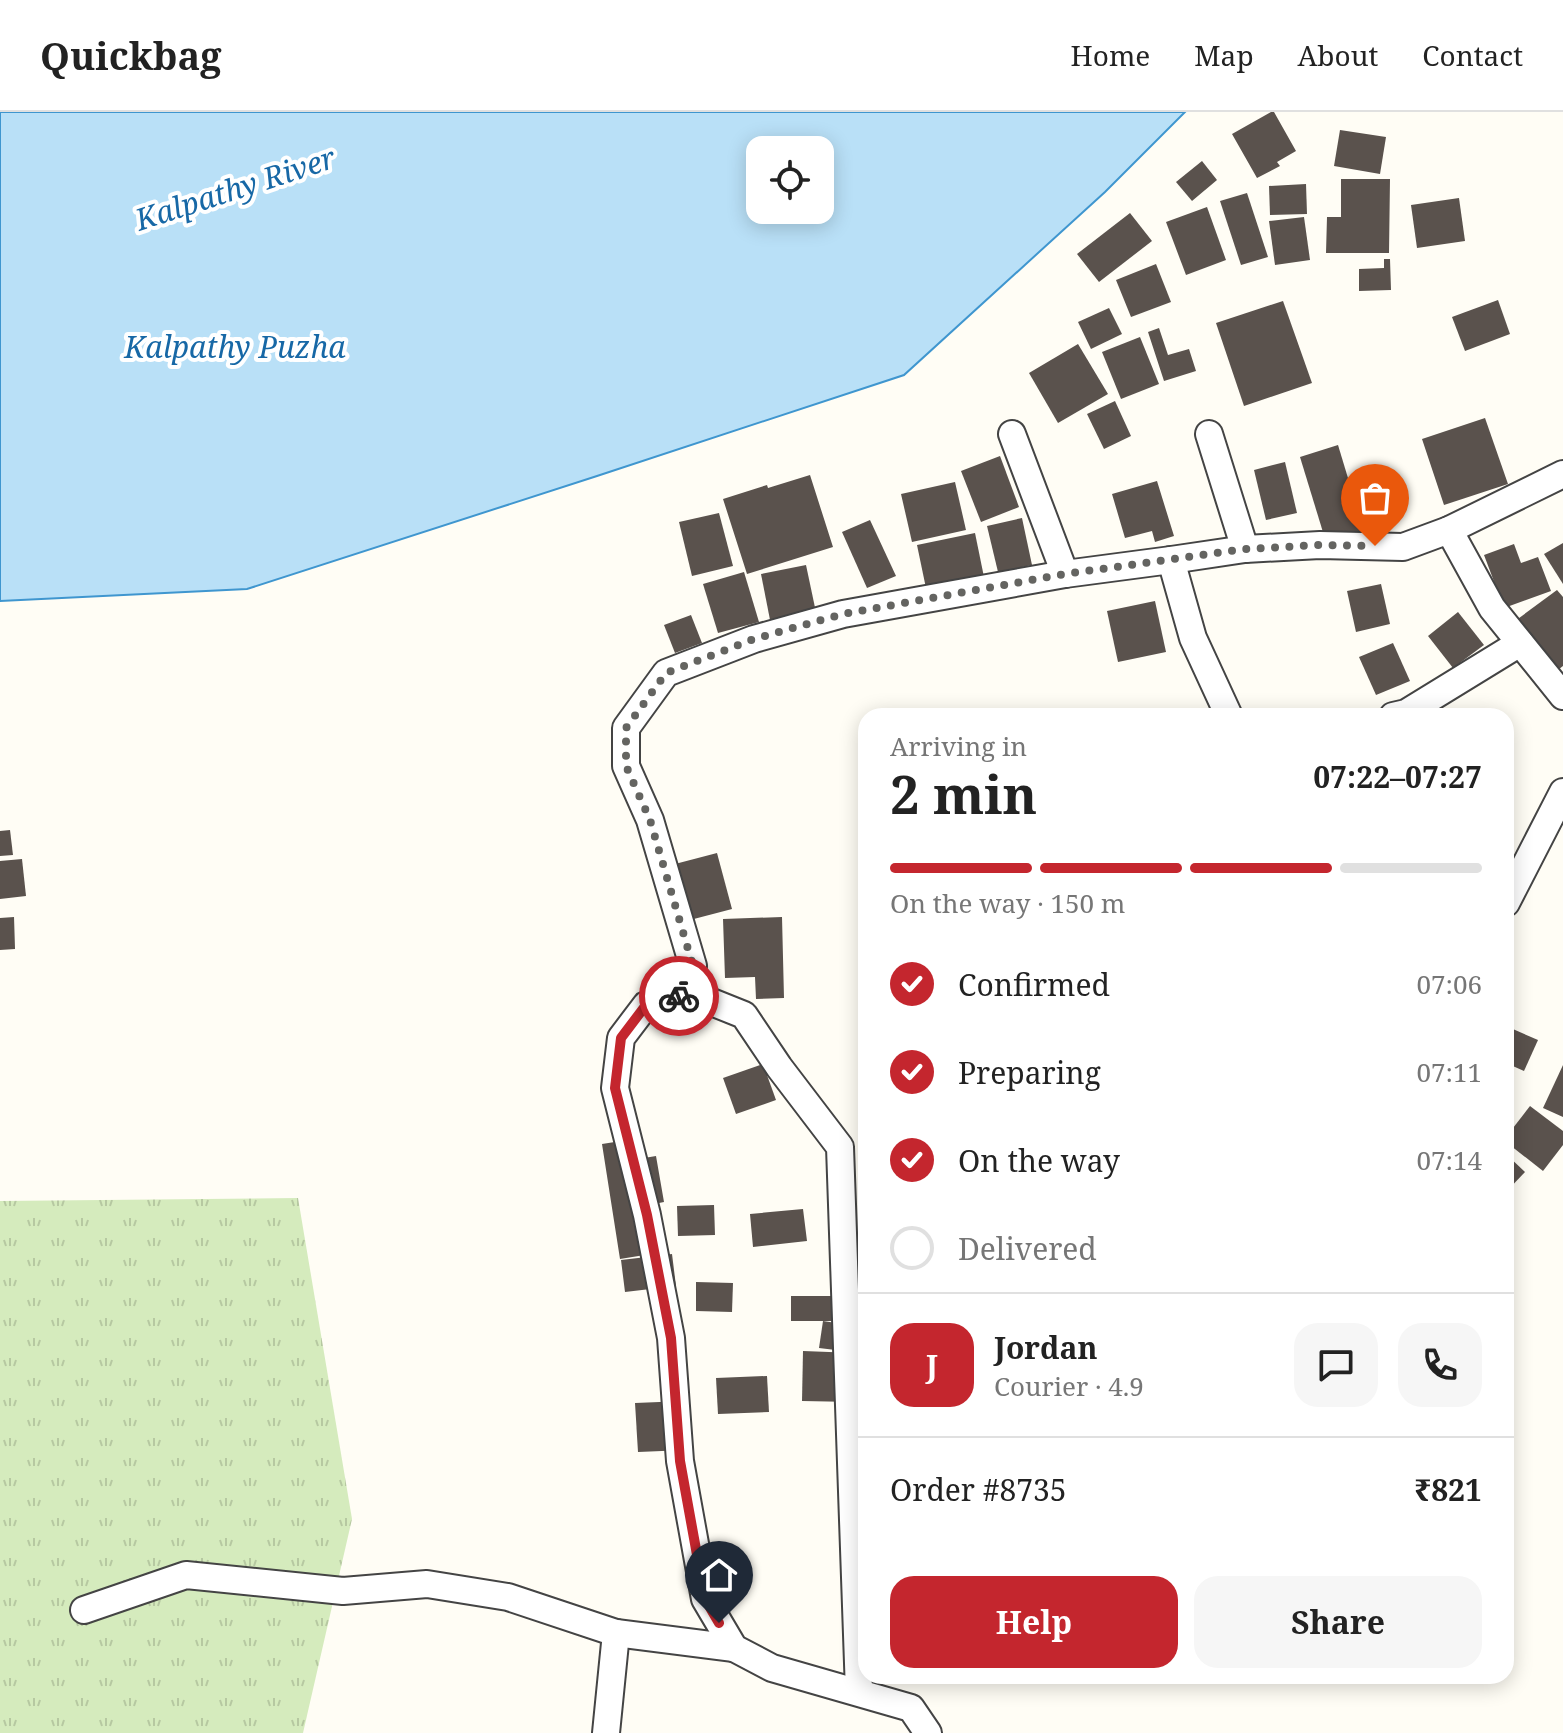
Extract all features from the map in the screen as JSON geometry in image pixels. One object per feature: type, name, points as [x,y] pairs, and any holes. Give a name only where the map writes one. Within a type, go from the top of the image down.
[{"type":"street","points":[[1012,434],[1065,574]]},
{"type":"street","points":[[1209,434],[1245,549]]},
{"type":"street","points":[[689,993],[693,966],[650,820],[626,766],[626,728],[666,673],[754,639],[843,614],[1065,574],[1245,549],[1320,545],[1403,547],[1449,530],[1563,474]]},
{"type":"street","points":[[1449,530],[1492,608],[1563,696]]},
{"type":"street","points":[[1171,560],[1193,638],[1225,708]]},
{"type":"street","points":[[1414,708],[1520,643]]},
{"type":"street","points":[[1514,887],[1563,792]]},
{"type":"street","points":[[734,1648],[705,1599],[680,1461],[671,1338],[647,1215],[615,1088],[621,1038],[646,1005],[689,993],[744,1015],[779,1067],[853,1144],[858,1601]]},
{"type":"street","points":[[84,1610],[186,1575],[343,1591],[427,1584],[508,1597],[616,1633],[734,1648],[772,1668],[911,1708],[928,1733]]},
{"type":"street","points":[[606,1733],[616,1633]]},
{"type":"street","points":[[859,1684],[859,1692]]},
{"type":"green space","points":[[298,1198],[352,1519],[303,1733],[0,1733],[0,1201]]},
{"type":"water","name":"Kalpathy Puzha","points":[[0,112],[1185,112],[1105,192],[904,375],[247,589],[0,601]]},
{"type":"building","points":[[1274,112],[1296,151],[1277,162],[1280,166],[1257,178],[1232,134]]},
{"type":"building","points":[[1340,130],[1386,137],[1380,174],[1334,166]]},
{"type":"building","points":[[1202,161],[1217,180],[1192,201],[1176,182]]},
{"type":"building","points":[[1341,179],[1390,179],[1389,253],[1326,253],[1327,217],[1341,217]]},
{"type":"building","points":[[1306,184],[1307,214],[1270,215],[1269,186]]},
{"type":"building","points":[[1247,193],[1268,257],[1241,265],[1220,201]]},
{"type":"building","points":[[1459,198],[1465,241],[1417,248],[1411,205]]},
{"type":"building","points":[[1207,207],[1226,260],[1186,275],[1166,222]]},
{"type":"building","points":[[1130,213],[1152,241],[1099,282],[1077,254]]},
{"type":"building","points":[[1304,217],[1310,260],[1275,265],[1269,221]]},
{"type":"building","points":[[1384,259],[1390,259],[1391,290],[1359,291],[1359,269],[1384,268]]},
{"type":"building","points":[[1156,264],[1171,302],[1131,317],[1116,280]]},
{"type":"building","points":[[1498,300],[1510,334],[1465,351],[1452,317]]},
{"type":"building","points":[[1283,301],[1312,383],[1244,406],[1216,323]]},
{"type":"building","points":[[1109,308],[1122,334],[1091,349],[1078,322]]},
{"type":"building","points":[[1159,328],[1168,355],[1189,349],[1196,371],[1164,381],[1148,332]]},
{"type":"building","points":[[1140,337],[1159,384],[1121,399],[1102,352]]},
{"type":"building","points":[[1078,344],[1108,394],[1058,423],[1029,373]]},
{"type":"building","points":[[1115,401],[1131,436],[1104,449],[1087,414]]},
{"type":"building","points":[[1485,418],[1508,484],[1444,505],[1422,439]]},
{"type":"building","points":[[1338,445],[1364,531],[1326,542],[1300,457]]},
{"type":"building","points":[[1000,456],[1019,507],[981,522],[961,471]]},
{"type":"building","points":[[1285,462],[1297,513],[1266,520],[1254,470]]},
{"type":"building","points":[[810,475],[833,547],[747,574],[723,499]]},
{"type":"building","points":[[1157,481],[1174,536],[1155,542],[1152,531],[1125,538],[1112,494]]},
{"type":"building","points":[[955,482],[966,530],[912,542],[901,494]]},
{"type":"building","points":[[719,513],[733,566],[692,576],[679,522]]},
{"type":"building","points":[[1022,518],[1032,565],[998,572],[987,526]]},
{"type":"building","points":[[870,520],[896,576],[867,588],[842,532]]},
{"type":"building","points":[[975,533],[985,582],[927,593],[917,545]]},
{"type":"building","points":[[1563,543],[1563,584],[1544,554]]},
{"type":"building","points":[[1514,544],[1521,563],[1538,557],[1551,591],[1504,608],[1484,555]]},
{"type":"building","points":[[806,565],[817,617],[771,625],[761,574]]},
{"type":"building","points":[[744,572],[759,622],[718,633],[703,584]]},
{"type":"building","points":[[1381,584],[1390,624],[1356,632],[1347,591]]},
{"type":"building","points":[[1557,590],[1563,597],[1563,666],[1554,673],[1515,621]]},
{"type":"building","points":[[1155,601],[1166,652],[1118,662],[1107,611]]},
{"type":"building","points":[[1458,612],[1484,645],[1453,668],[1428,636]]},
{"type":"building","points":[[691,615],[702,643],[675,653],[664,625]]},
{"type":"building","points":[[1393,643],[1410,681],[1376,695],[1359,657]]},
{"type":"building","points":[[10,830],[13,855],[0,856],[0,831]]},
{"type":"building","points":[[717,853],[732,909],[690,920],[675,864]]},
{"type":"building","points":[[22,859],[26,896],[0,899],[0,861]]},
{"type":"building","points":[[14,917],[15,949],[0,950],[0,918]]},
{"type":"building","points":[[782,917],[784,998],[756,999],[755,977],[725,978],[723,919]]},
{"type":"building","points":[[1514,1030],[1538,1040],[1524,1071],[1514,1067]]},
{"type":"building","points":[[763,1064],[776,1100],[736,1114],[723,1078]]},
{"type":"building","points":[[1563,1065],[1563,1117],[1543,1108]]},
{"type":"building","points":[[1530,1106],[1563,1131],[1563,1145],[1543,1171],[1514,1148],[1514,1127]]},
{"type":"building","points":[[634,1139],[638,1159],[656,1156],[664,1202],[649,1205],[657,1253],[620,1259],[602,1144]]},
{"type":"building","points":[[1514,1162],[1525,1172],[1514,1184]]},
{"type":"building","points":[[714,1205],[715,1235],[678,1236],[677,1206]]},
{"type":"building","points":[[803,1209],[807,1241],[753,1247],[750,1214]]},
{"type":"building","points":[[672,1254],[676,1286],[625,1292],[621,1260]]},
{"type":"building","points":[[696,1282],[733,1283],[732,1312],[696,1311]]},
{"type":"building","points":[[791,1296],[858,1296],[858,1321],[791,1321]]},
{"type":"building","points":[[823,1321],[856,1326],[852,1352],[819,1348]]},
{"type":"building","points":[[803,1351],[855,1353],[854,1402],[802,1401]]},
{"type":"building","points":[[767,1376],[769,1412],[718,1414],[716,1378]]},
{"type":"building","points":[[684,1401],[686,1450],[638,1452],[635,1403]]},
{"type":"way so far","points":[[679,996],[689,993],[693,966],[650,820],[626,766],[626,728],[666,673],[754,639],[843,614],[1065,574],[1245,549],[1375,546]]},
{"type":"route","points":[[679,996],[646,1005],[621,1038],[615,1088],[647,1215],[671,1338],[680,1461],[705,1599],[719,1623]]},
{"type":"water label","name":"Kalpathy River","points":[[235,188]]}]
